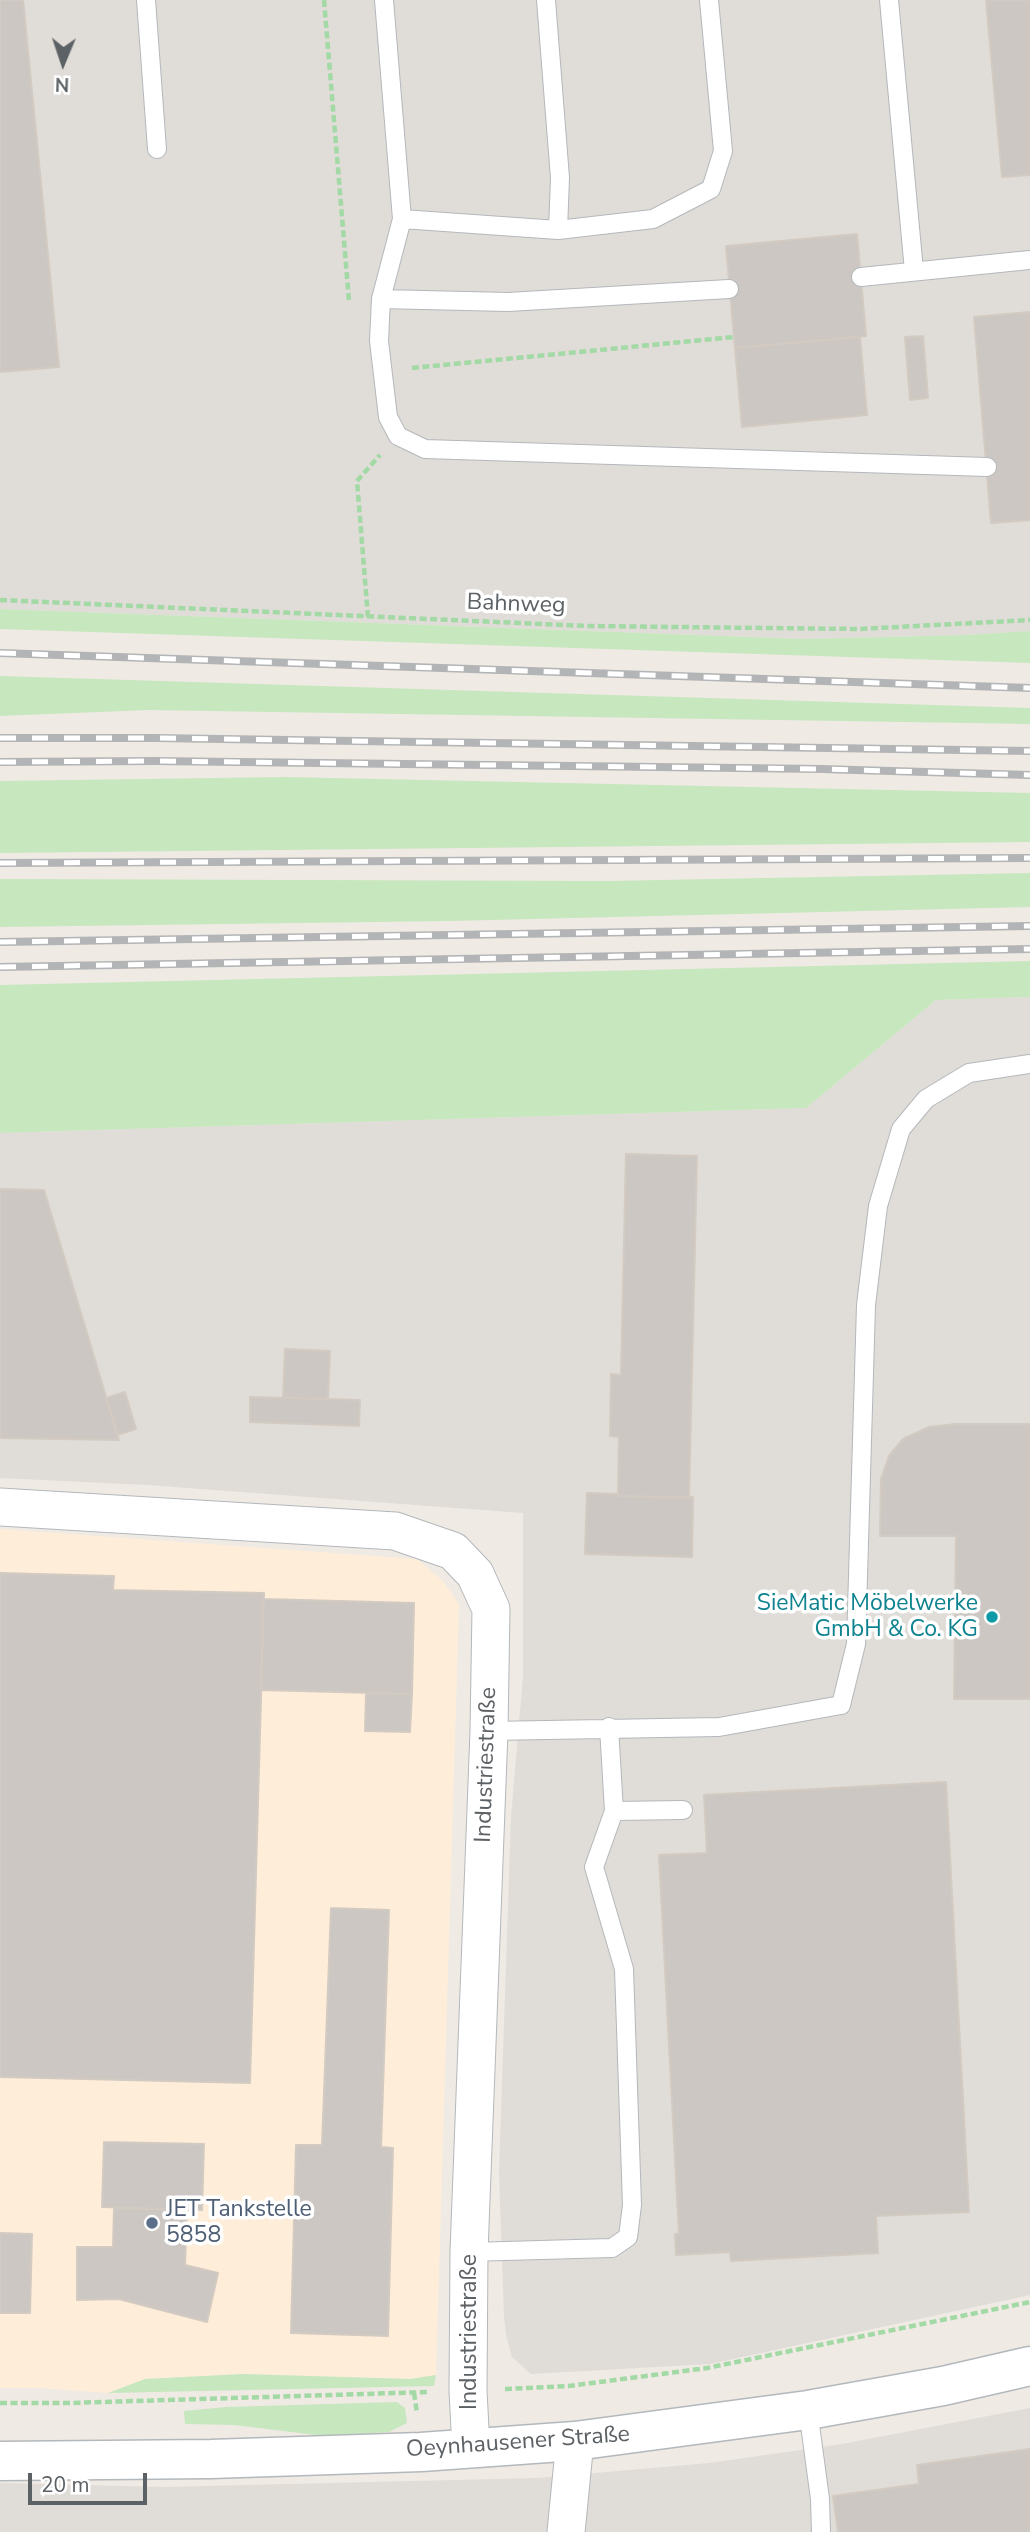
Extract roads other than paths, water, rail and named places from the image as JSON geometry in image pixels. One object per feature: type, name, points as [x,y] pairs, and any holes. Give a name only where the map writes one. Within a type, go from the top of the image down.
[{"type":"main road","name":"Oeynhausener Straße","points":[[0,2461],[224,2458],[575,2441],[808,2410],[943,2386],[1030,2366]]},
{"type":"street","name":"Industriestraße","points":[[0,1507],[395,1531],[453,1551],[475,1574],[491,1609],[489,1731],[469,2252],[468,2391],[471,2448]]},
{"type":"street","points":[[566,2532],[575,2441]]},
{"type":"lane","points":[[146,0],[157,149]]},
{"type":"lane","points":[[384,0],[402,219],[381,299],[379,341],[388,417],[398,436],[425,449],[987,467]]},
{"type":"lane","points":[[546,0],[560,178],[558,230]]},
{"type":"lane","points":[[402,219],[558,230],[653,219],[711,189],[723,151],[709,0]]},
{"type":"lane","points":[[889,0],[914,271]]},
{"type":"lane","points":[[861,277],[1030,260]]},
{"type":"lane","points":[[381,299],[508,302],[729,289]]},
{"type":"lane","points":[[489,1731],[719,1727],[841,1705],[856,1644],[866,1305],[878,1206],[901,1129],[926,1099],[968,1073],[1030,1065]]},
{"type":"lane","points":[[469,2252],[612,2248],[628,2238],[632,2205],[624,1969],[594,1867],[614,1811],[609,1727]]},
{"type":"lane","points":[[614,1811],[683,1810]]},
{"type":"lane","points":[[808,2410],[820,2498],[821,2532]]},
{"type":"railway","points":[[0,653],[1030,688]]},
{"type":"railway","points":[[0,738],[1030,751]]},
{"type":"railway","points":[[0,762],[154,761],[821,769],[1030,775]]},
{"type":"railway","points":[[0,863],[1030,858]]},
{"type":"railway","points":[[0,942],[1030,926]]},
{"type":"railway","points":[[0,967],[1030,949]]},
{"type":"place","name":"SieMatic Möbelwerke GmbH & Co. KG","points":[[992,1617]]},
{"type":"place","name":"JET Tankstelle 5858","points":[[152,2223]]}]
